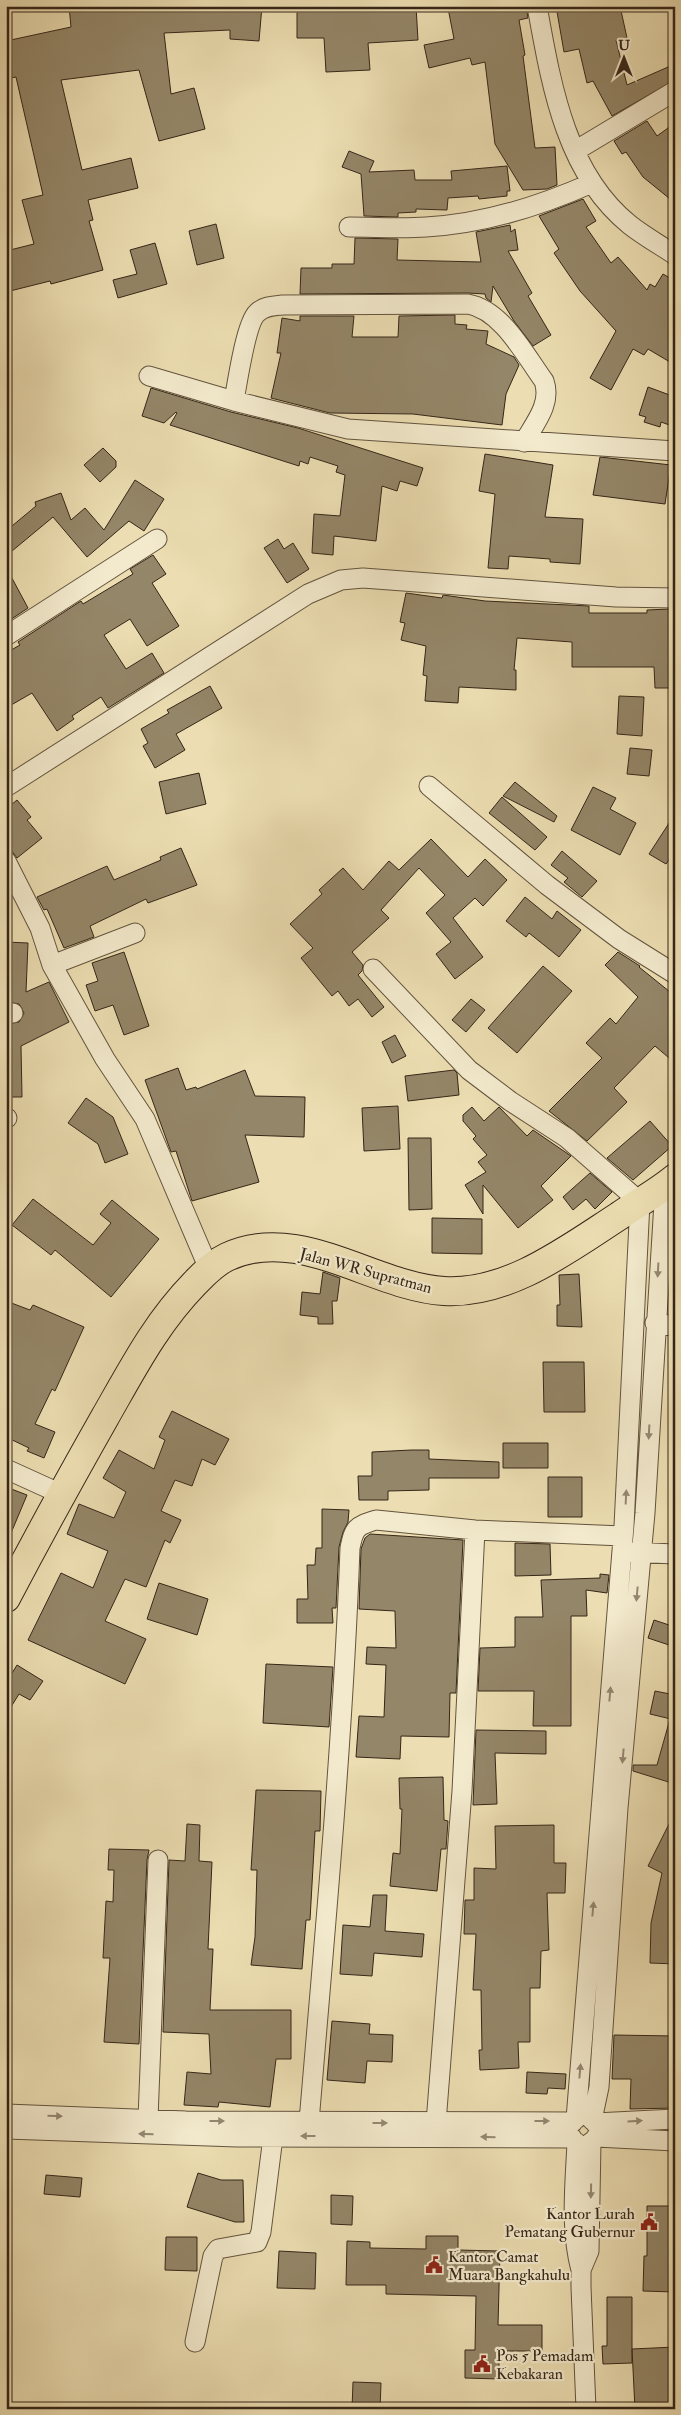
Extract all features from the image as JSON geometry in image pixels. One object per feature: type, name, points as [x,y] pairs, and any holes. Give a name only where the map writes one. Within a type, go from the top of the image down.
[{"type":"highway","name":"Jalan WR Supratman","points":[[6,1598],[61,1494],[154,1331],[174,1306],[209,1269],[226,1257],[250,1250],[276,1248],[307,1252],[341,1260],[412,1286],[444,1291],[471,1291],[497,1284],[530,1270],[670,1182]]},
{"type":"street","points":[[537,6],[548,67],[567,136],[592,183],[630,225],[675,255]]},
{"type":"street","points":[[575,151],[675,91]]},
{"type":"street","points":[[350,228],[426,228],[464,223],[510,213],[560,197],[592,183]]},
{"type":"street","points":[[234,401],[250,327],[255,314],[265,308],[282,305],[468,304],[480,306],[500,321],[544,381],[548,390],[547,400],[524,442]]},
{"type":"street","points":[[149,376],[234,401],[348,430],[675,451]]},
{"type":"street","points":[[6,636],[157,539]]},
{"type":"street","points":[[6,787],[308,594],[341,580],[383,578],[616,597],[675,598]]},
{"type":"street","points":[[429,786],[547,885],[619,939],[675,974]]},
{"type":"street","points":[[6,861],[40,928],[52,965],[105,1059],[145,1119],[209,1269]]},
{"type":"street","points":[[52,965],[135,932]]},
{"type":"street","points":[[373,969],[469,1070],[510,1101],[567,1138],[640,1202],[610,1807],[584,2130],[589,2252],[581,2270],[586,2409]]},
{"type":"street","points":[[610,1807],[641,1552],[655,1323],[670,1182]]},
{"type":"street","points":[[655,1323],[675,1326]]},
{"type":"street","points":[[6,1469],[61,1494]]},
{"type":"street","points":[[309,2122],[346,1656],[350,1548],[354,1532],[361,1524],[376,1520],[622,1544],[641,1552],[675,1554]]},
{"type":"street","points":[[436,2123],[462,1790],[475,1530]]},
{"type":"street","points":[[148,2120],[158,1860]]},
{"type":"street","points":[[6,2114],[148,2120],[436,2123],[584,2130],[675,2141]]},
{"type":"street","points":[[6,2128],[273,2136],[584,2130],[675,2119]]},
{"type":"street","points":[[195,2342],[213,2256],[218,2249],[257,2242],[261,2232],[273,2136]]},
{"type":"building","points":[[69,6],[262,6],[259,41],[230,39],[230,30],[164,33],[171,94],[194,88],[205,129],[159,141],[139,70],[61,80],[82,170],[131,158],[138,188],[88,200],[93,220],[89,221],[103,270],[51,284],[50,281],[6,292],[6,251],[34,244],[22,200],[43,195],[16,77],[6,79],[6,41],[71,27]]},
{"type":"building","points":[[297,6],[416,6],[418,40],[368,43],[370,70],[326,72],[324,38],[297,38]]},
{"type":"building","points":[[459,6],[526,6],[528,18],[519,20],[525,55],[523,56],[535,148],[555,147],[557,185],[547,189],[523,190],[495,144],[485,62],[472,65],[470,58],[429,68],[424,45],[454,39],[448,8]]},
{"type":"building","points":[[556,6],[620,6],[627,38],[616,40],[627,85],[675,64],[675,80],[612,116],[593,81],[587,83],[579,49],[564,52]]},
{"type":"building","points":[[647,121],[657,136],[675,123],[675,203],[643,177],[626,152],[622,154],[614,141]]},
{"type":"building","points":[[349,151],[374,161],[369,172],[414,170],[415,180],[452,180],[451,171],[507,166],[510,191],[507,191],[507,196],[479,199],[478,196],[448,198],[447,210],[416,209],[416,212],[398,213],[398,217],[364,216],[361,174],[342,167]]},
{"type":"building","points":[[583,199],[596,221],[586,227],[611,263],[618,257],[647,290],[650,284],[655,287],[663,274],[675,281],[675,365],[648,349],[644,355],[633,349],[611,390],[590,378],[616,331],[580,291],[554,253],[559,249],[539,216]]},
{"type":"building","points":[[216,224],[224,258],[197,265],[189,231]]},
{"type":"building","points":[[510,225],[511,232],[515,229],[518,250],[508,251],[532,293],[528,296],[551,335],[533,346],[514,321],[493,286],[491,302],[486,298],[485,294],[468,293],[300,294],[301,268],[332,268],[332,264],[354,264],[355,238],[398,239],[397,260],[481,262],[476,232]]},
{"type":"building","points":[[155,243],[167,284],[118,298],[113,280],[137,274],[130,250]]},
{"type":"building","points":[[455,315],[455,324],[467,325],[466,329],[488,331],[486,344],[514,357],[519,365],[506,394],[502,425],[413,414],[330,413],[271,398],[281,353],[277,353],[282,318],[300,321],[300,316],[354,316],[352,337],[398,337],[399,316]]},
{"type":"building","points":[[648,387],[675,397],[675,427],[661,422],[660,427],[644,422],[646,417],[639,415]]},
{"type":"building","points":[[151,388],[231,412],[298,428],[423,468],[417,486],[400,481],[397,491],[382,486],[376,541],[334,536],[333,555],[312,553],[314,514],[340,516],[345,475],[336,472],[338,466],[310,457],[308,464],[300,461],[299,466],[170,425],[176,412],[164,423],[142,416]]},
{"type":"building","points":[[103,448],[116,461],[116,467],[100,482],[84,465]]},
{"type":"building","points":[[485,454],[553,465],[545,517],[583,519],[580,564],[550,562],[550,559],[509,556],[508,569],[488,568],[495,494],[479,491]]},
{"type":"building","points":[[600,457],[671,465],[665,504],[593,495]]},
{"type":"building","points":[[135,480],[164,499],[144,531],[129,521],[87,557],[53,517],[6,556],[6,531],[36,506],[35,502],[61,493],[71,520],[85,508],[104,530]]},
{"type":"building","points":[[278,539],[284,549],[293,543],[309,569],[287,583],[264,548]]},
{"type":"building","points":[[153,555],[166,574],[152,583],[179,626],[147,646],[130,619],[104,635],[126,669],[152,653],[164,673],[108,708],[101,697],[72,716],[74,719],[57,731],[32,693],[6,708],[6,653],[20,645],[18,642],[81,601],[83,604],[133,574],[130,569]]},
{"type":"building","points":[[6,567],[28,608],[7,622],[6,620]]},
{"type":"building","points":[[406,593],[442,598],[443,595],[485,601],[589,606],[589,613],[647,613],[647,610],[670,609],[675,688],[655,688],[654,667],[572,667],[572,642],[517,638],[514,670],[516,670],[516,690],[459,687],[458,703],[425,701],[427,676],[423,675],[426,646],[401,640],[405,623],[400,622]]},
{"type":"building","points":[[210,686],[222,708],[176,734],[185,750],[155,768],[143,746],[148,743],[141,729],[169,713],[167,710]]},
{"type":"building","points":[[619,696],[644,697],[642,736],[617,734]]},
{"type":"building","points":[[630,748],[652,750],[649,776],[627,774]]},
{"type":"building","points":[[199,773],[206,804],[166,814],[159,782]]},
{"type":"building","points":[[515,782],[557,816],[554,822],[503,796]]},
{"type":"building","points":[[593,787],[616,798],[610,809],[636,823],[620,855],[571,830]]},
{"type":"building","points":[[502,797],[547,837],[535,850],[489,813]]},
{"type":"building","points":[[17,800],[31,817],[27,820],[42,838],[17,858],[6,843],[6,809]]},
{"type":"building","points":[[675,814],[675,851],[666,864],[649,854]]},
{"type":"building","points":[[431,839],[468,877],[485,859],[507,880],[483,906],[475,898],[453,918],[483,957],[455,979],[436,954],[451,942],[426,913],[445,895],[419,868],[381,910],[389,918],[352,952],[363,965],[362,971],[358,975],[384,1007],[372,1017],[358,999],[349,1006],[338,991],[332,996],[301,958],[313,948],[290,924],[322,894],[319,890],[343,868],[363,890],[389,861],[399,870]]},
{"type":"building","points":[[181,848],[197,885],[148,903],[146,899],[90,926],[94,937],[64,948],[47,909],[44,910],[37,897],[107,866],[114,880],[161,860],[160,857]]},
{"type":"building","points":[[562,851],[597,881],[582,897],[564,882],[568,878],[551,865]]},
{"type":"building","points":[[525,897],[552,919],[557,911],[581,930],[559,957],[529,933],[526,937],[506,921]]},
{"type":"building","points":[[6,942],[28,943],[26,992],[49,982],[69,1022],[21,1046],[22,1097],[6,1097],[6,1024],[19,1022],[24,1013],[19,1004],[6,1002]]},
{"type":"building","points":[[124,952],[149,1026],[124,1035],[113,1005],[95,1011],[86,985],[98,981],[92,963]]},
{"type":"building","points":[[618,952],[640,966],[675,996],[675,1063],[655,1046],[614,1088],[627,1102],[587,1141],[549,1111],[602,1058],[586,1043],[610,1018],[616,1024],[638,997],[605,965]]},
{"type":"building","points":[[543,966],[572,991],[517,1053],[488,1028]]},
{"type":"building","points":[[471,999],[485,1010],[466,1032],[452,1020]]},
{"type":"building","points":[[395,1035],[406,1056],[392,1063],[382,1042]]},
{"type":"building","points":[[178,1068],[186,1090],[196,1087],[197,1089],[245,1070],[255,1096],[305,1097],[304,1137],[245,1135],[259,1182],[192,1201],[176,1151],[171,1152],[145,1080]]},
{"type":"building","points":[[454,1070],[457,1073],[459,1095],[408,1101],[405,1076]]},
{"type":"building","points":[[86,1098],[113,1117],[128,1154],[105,1163],[98,1144],[68,1123]]},
{"type":"building","points":[[398,1106],[400,1149],[364,1151],[362,1108]]},
{"type":"building","points":[[472,1107],[484,1121],[499,1107],[527,1136],[533,1130],[571,1156],[541,1186],[553,1200],[518,1228],[483,1185],[483,1214],[465,1185],[486,1172],[478,1162],[487,1155],[473,1139],[476,1136],[463,1121],[463,1115]]},
{"type":"building","points":[[650,1121],[672,1146],[633,1180],[607,1158]]},
{"type":"building","points":[[408,1138],[431,1138],[432,1209],[409,1210]]},
{"type":"building","points":[[590,1173],[612,1192],[595,1209],[586,1199],[573,1210],[563,1197]]},
{"type":"building","points":[[33,1199],[93,1245],[111,1223],[100,1214],[112,1200],[159,1239],[111,1297],[55,1250],[51,1255],[12,1225]]},
{"type":"building","points":[[432,1218],[482,1219],[482,1254],[432,1253]]},
{"type":"building","points":[[323,1272],[340,1278],[337,1301],[332,1301],[333,1324],[318,1324],[318,1317],[300,1315],[302,1292],[320,1294]]},
{"type":"building","points":[[579,1274],[582,1327],[557,1326],[557,1305],[560,1305],[559,1275]]},
{"type":"building","points":[[6,1301],[30,1310],[33,1305],[84,1327],[55,1391],[52,1389],[35,1424],[55,1432],[44,1458],[27,1451],[29,1448],[6,1437]]},
{"type":"building","points":[[543,1362],[584,1362],[585,1412],[544,1412]]},
{"type":"building","points":[[172,1411],[229,1439],[215,1465],[202,1459],[192,1486],[175,1480],[161,1511],[181,1520],[170,1543],[165,1540],[146,1587],[125,1579],[105,1621],[146,1639],[125,1684],[28,1640],[61,1573],[93,1588],[108,1551],[67,1534],[79,1504],[114,1518],[126,1492],[103,1478],[119,1450],[154,1469],[165,1440],[159,1437]]},
{"type":"building","points":[[503,1443],[548,1443],[548,1468],[503,1468]]},
{"type":"building","points":[[429,1450],[429,1459],[499,1462],[499,1478],[429,1478],[429,1490],[388,1491],[388,1500],[359,1500],[358,1476],[372,1476],[372,1452]]},
{"type":"building","points":[[548,1477],[582,1477],[582,1517],[548,1517]]},
{"type":"building","points":[[6,1487],[27,1495],[6,1545]]},
{"type":"building","points":[[322,1509],[349,1510],[348,1522],[339,1547],[336,1608],[332,1608],[333,1623],[297,1623],[297,1599],[308,1599],[307,1565],[315,1565],[316,1548],[322,1548]]},
{"type":"building","points":[[370,1534],[463,1540],[456,1693],[450,1693],[449,1737],[401,1736],[400,1759],[356,1757],[359,1716],[384,1717],[386,1665],[366,1664],[367,1647],[396,1648],[395,1611],[359,1609],[361,1549],[365,1538]]},
{"type":"building","points":[[515,1543],[550,1544],[551,1575],[515,1576]]},
{"type":"building","points":[[600,1574],[609,1575],[607,1593],[586,1590],[587,1616],[571,1616],[571,1726],[533,1726],[534,1691],[478,1691],[480,1648],[515,1647],[515,1617],[543,1617],[541,1580],[600,1578]]},
{"type":"building","points":[[159,1583],[208,1599],[197,1635],[147,1619]]},
{"type":"building","points":[[654,1620],[675,1627],[675,1647],[648,1638]]},
{"type":"building","points":[[266,1664],[333,1667],[329,1727],[263,1723]]},
{"type":"building","points":[[17,1665],[43,1681],[30,1700],[19,1694],[6,1715],[6,1683]]},
{"type":"building","points":[[655,1691],[675,1695],[675,1720],[650,1714]]},
{"type":"building","points":[[670,1719],[675,1720],[675,1784],[633,1771],[633,1765],[657,1765]]},
{"type":"building","points":[[476,1730],[546,1731],[546,1754],[495,1753],[497,1804],[473,1805]]},
{"type":"building","points":[[443,1777],[444,1820],[448,1821],[446,1849],[441,1849],[437,1891],[390,1886],[393,1853],[400,1854],[402,1809],[400,1809],[399,1778]]},
{"type":"building","points":[[256,1790],[321,1791],[320,1831],[315,1831],[310,1920],[306,1920],[302,1969],[251,1965],[255,1937],[257,1870],[251,1870]]},
{"type":"building","points":[[675,1812],[675,1964],[650,1963],[651,1923],[662,1873],[648,1866]]},
{"type":"building","points":[[187,1824],[200,1825],[199,1861],[212,1862],[208,1949],[213,1949],[210,2010],[291,2010],[291,2059],[276,2059],[270,2107],[219,2102],[218,2107],[184,2105],[187,2072],[211,2074],[209,2034],[163,2032],[169,1860],[185,1861]]},
{"type":"building","points":[[554,1825],[554,1863],[566,1863],[565,1893],[547,1893],[549,1950],[541,1951],[540,1988],[530,1988],[530,2042],[518,2042],[519,2068],[480,2070],[479,2050],[482,2050],[481,1990],[473,1990],[476,1934],[464,1934],[465,1900],[474,1900],[474,1868],[496,1869],[495,1826]]},
{"type":"building","points":[[109,1849],[149,1850],[139,2044],[104,2042],[110,1958],[103,1958],[106,1901],[113,1902],[114,1870],[108,1870]]},
{"type":"building","points":[[373,1895],[387,1895],[385,1931],[424,1934],[422,1957],[374,1953],[372,1976],[340,1974],[343,1925],[370,1927]]},
{"type":"building","points":[[332,2021],[370,2024],[369,2034],[393,2035],[392,2062],[367,2061],[365,2083],[327,2080]]},
{"type":"building","points":[[614,2035],[675,2036],[675,2108],[630,2109],[631,2079],[612,2079]]},
{"type":"building","points":[[527,2072],[566,2074],[565,2089],[548,2088],[547,2094],[526,2093]]},
{"type":"building","points":[[198,2173],[221,2180],[243,2180],[244,2222],[235,2222],[187,2207]]},
{"type":"building","points":[[46,2175],[82,2178],[80,2197],[44,2194]]},
{"type":"building","points":[[331,2195],[353,2196],[352,2225],[331,2224]]},
{"type":"building","points":[[647,2206],[675,2206],[675,2292],[643,2291],[644,2256],[647,2256]]},
{"type":"building","points":[[426,2236],[458,2236],[458,2250],[500,2251],[498,2325],[542,2325],[542,2351],[499,2351],[499,2379],[465,2378],[465,2350],[475,2350],[476,2296],[386,2294],[386,2285],[346,2285],[347,2241],[370,2242],[370,2248],[426,2249]]},
{"type":"building","points":[[166,2237],[197,2237],[197,2271],[165,2270]]},
{"type":"building","points":[[279,2251],[316,2253],[315,2289],[277,2288]]},
{"type":"building","points":[[607,2297],[632,2297],[632,2363],[603,2364],[602,2346],[607,2346]]},
{"type":"building","points":[[675,2347],[675,2409],[635,2409],[632,2349]]},
{"type":"building","points":[[353,2382],[381,2383],[380,2409],[352,2409]]},
{"type":"place","name":"Kantor Lurah Pematang Gubernur","points":[[649,2222]]},
{"type":"place","name":"Kantor Camat Muara Bangkahulu","points":[[434,2265]]},
{"type":"place","name":"Pos 5 Pemadam Kebakaran","points":[[482,2364]]}]
